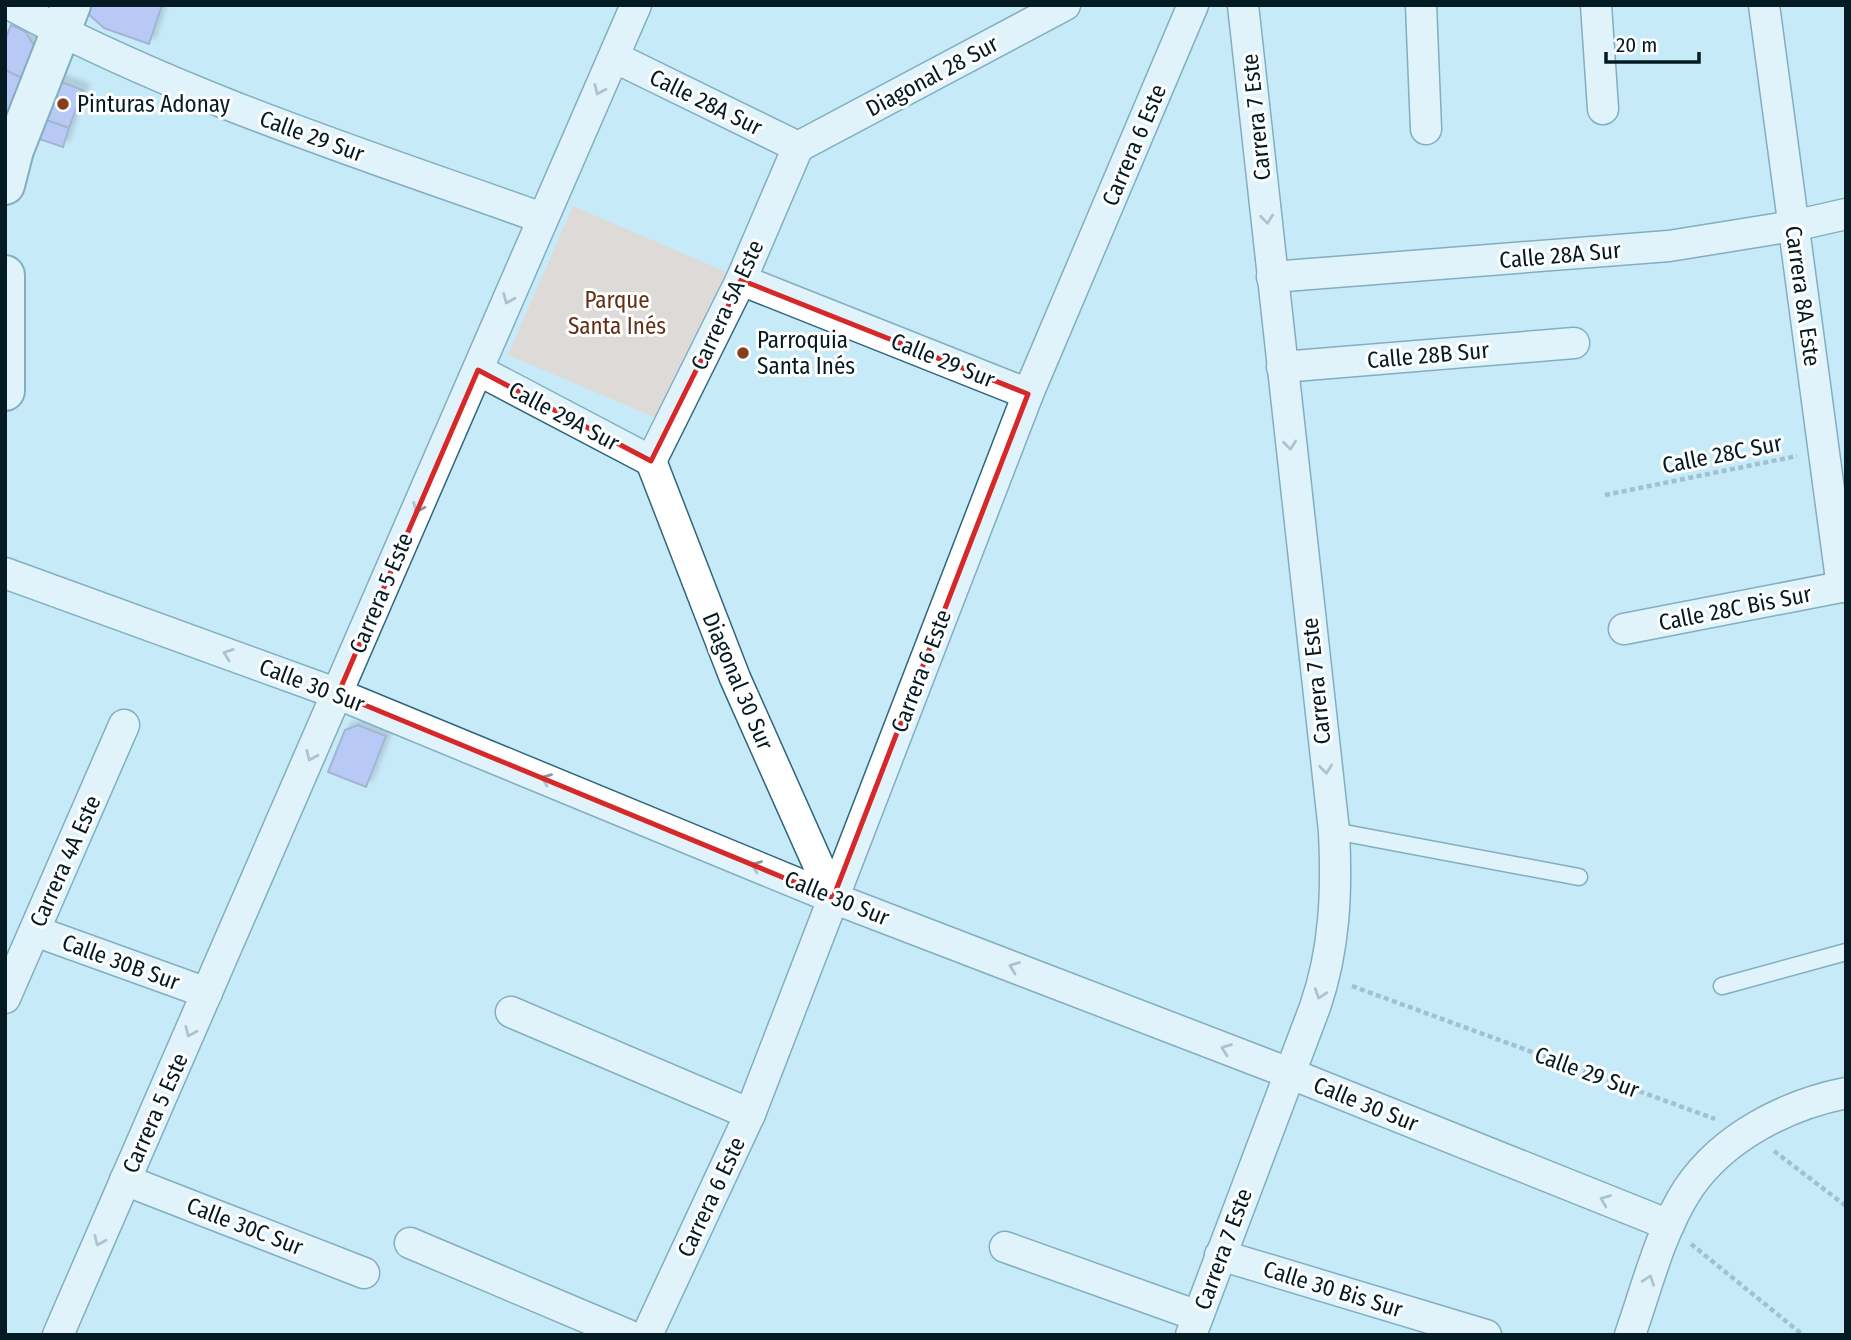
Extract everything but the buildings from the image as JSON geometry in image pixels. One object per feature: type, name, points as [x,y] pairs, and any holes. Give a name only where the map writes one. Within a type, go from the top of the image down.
[{"type":"street","name":"Calle 29 Sur","points":[[11,5],[66,19],[150,74],[234,108],[542,218]]},
{"type":"street","name":"Carrera 5 Este","points":[[58,1335],[636,5]]},
{"type":"street","name":"Diagonal 28 Sur","points":[[798,147],[1066,5]]},
{"type":"street","name":"Carrera 6 Este","points":[[647,1335],[750,1114],[1028,394],[1193,5]]},
{"type":"street","name":"Carrera 7 Este","points":[[1194,1326],[1326,976],[1335,917],[1334,831],[1243,5]]},
{"type":"street","points":[[1421,5],[1426,129]]},
{"type":"street","points":[[1596,5],[1603,109]]},
{"type":"street","name":"Carrera 8A Este","points":[[1764,5],[1844,587]]},
{"type":"street","points":[[5,185],[14,150],[66,19]]},
{"type":"street","name":"Calle 28A Sur","points":[[614,57],[798,147]]},
{"type":"street","name":"Carrera 5A Este","points":[[651,461],[741,280],[798,147]]},
{"type":"street","name":"Calle 28A Sur","points":[[1272,277],[1669,246],[1793,226],[1846,214]]},
{"type":"street","points":[[5,277],[5,391]]},
{"type":"street","name":"Calle 29 Sur","points":[[741,280],[1028,394]]},
{"type":"street","name":"Calle 28B Sur","points":[[1282,367],[1574,343]]},
{"type":"street","name":"Calle 29A Sur","points":[[478,370],[651,461]]},
{"type":"street","name":"Diagonal 30 Sur","points":[[651,461],[735,678],[834,898]]},
{"type":"street","name":"Calle 30 Sur","points":[[5,573],[338,694],[834,898],[1289,1073],[1669,1225]]},
{"type":"street","name":"Calle 28C Bis Sur","points":[[1624,629],[1844,587]]},
{"type":"street","name":"Carrera 4A Este","points":[[5,998],[124,725]]},
{"type":"street","name":"Calle 30B Sur","points":[[34,931],[207,993]]},
{"type":"street","points":[[511,1012],[750,1114]]},
{"type":"street","points":[[1630,1335],[1669,1225],[1688,1188],[1717,1157],[1749,1131],[1798,1106],[1846,1093]]},
{"type":"street","name":"Calle 30C Sur","points":[[125,1180],[365,1273]]},
{"type":"street","points":[[410,1243],[628,1335]]},
{"type":"street","points":[[1005,1247],[1194,1326]]},
{"type":"street","name":"Calle 30 Bis Sur","points":[[1220,1255],[1486,1335]]},
{"type":"lane","points":[[1334,831],[1579,877]]},
{"type":"lane","points":[[1722,986],[1846,952]]},
{"type":"path","name":"Calle 28C Sur","points":[[1605,495],[1824,451]]},
{"type":"path","name":"Calle 29 Sur","points":[[1326,976],[1749,1131],[1846,1206]]},
{"type":"path","points":[[1669,1225],[1803,1335]]},
{"type":"highlighted area","points":[[741,280],[1028,394],[833,898],[338,694],[478,370],[651,461]]},
{"type":"green space","name":"Parque Santa Inés","points":[[573,206],[726,272],[661,420],[508,355]]},
{"type":"place","name":"Pinturas Adonay","points":[[63,104]]},
{"type":"place","name":"Parroquia Santa Inés","points":[[743,353]]}]
